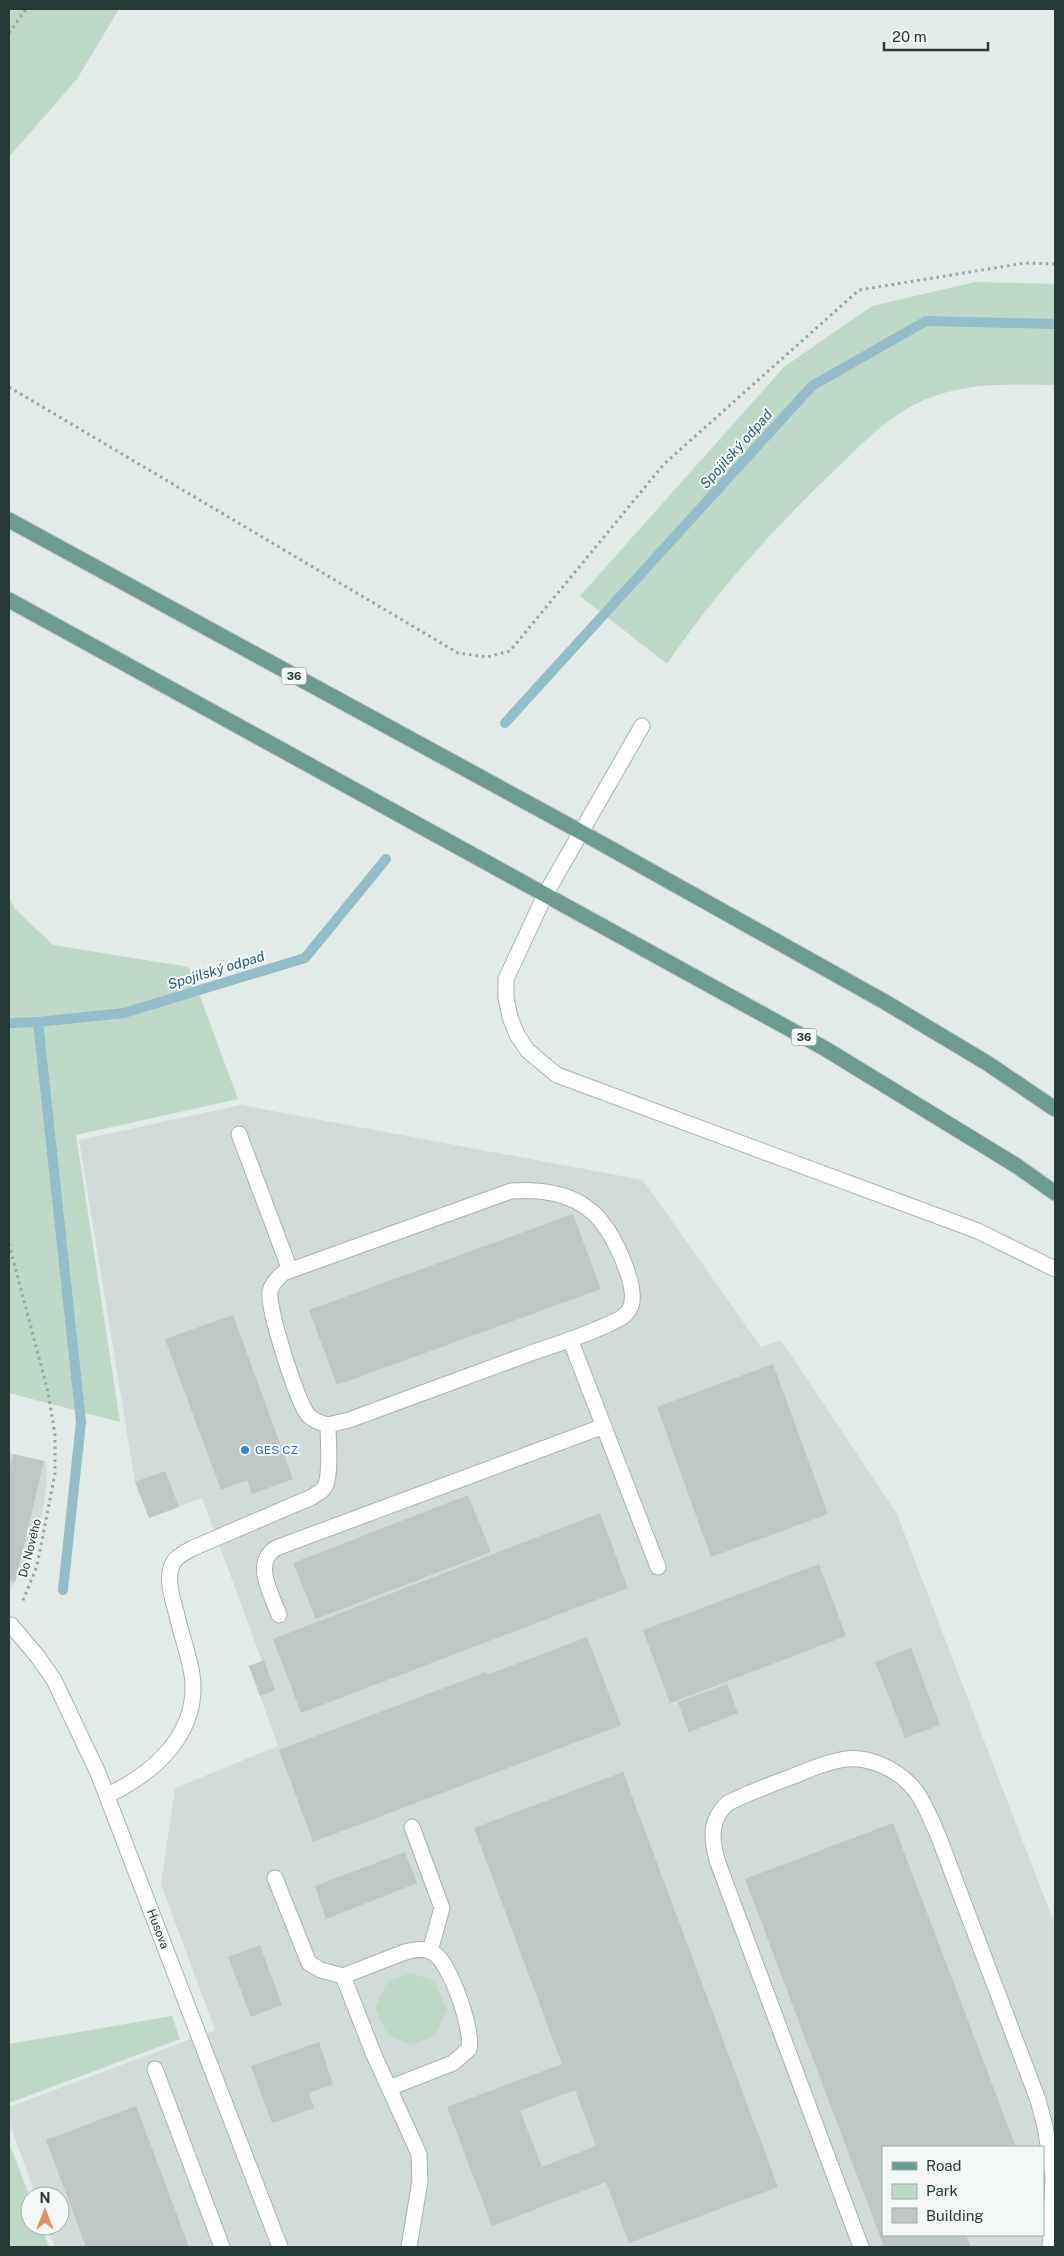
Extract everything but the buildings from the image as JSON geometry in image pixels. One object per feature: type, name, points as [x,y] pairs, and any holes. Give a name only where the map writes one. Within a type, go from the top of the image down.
[{"type":"main road","name":"36","points":[[9,520],[580,832],[885,1002],[987,1063],[1055,1109]]},
{"type":"main road","name":"36","points":[[9,600],[824,1048],[992,1150],[1055,1193]]},
{"type":"lane","points":[[642,726],[545,895],[506,979],[508,1008],[517,1035],[528,1051],[541,1064],[557,1075],[978,1231],[1055,1269]]},
{"type":"lane","points":[[239,1134],[290,1270]]},
{"type":"lane","points":[[529,1189],[560,1193],[584,1205],[603,1223],[629,1276],[633,1299],[630,1308],[617,1320],[570,1339],[349,1420],[328,1424],[319,1423],[312,1418],[303,1406],[271,1312],[269,1299],[275,1280],[290,1270],[510,1191],[529,1189]]},
{"type":"lane","points":[[570,1339],[658,1567]]},
{"type":"lane","points":[[108,1795],[136,1779],[164,1756],[182,1733],[189,1717],[193,1700],[193,1682],[171,1590],[170,1568],[175,1560],[193,1548],[312,1497],[323,1490],[328,1473],[328,1424]]},
{"type":"lane","points":[[279,1615],[265,1578],[264,1566],[267,1556],[276,1548],[604,1426]]},
{"type":"lane","name":"Husova","points":[[11,1625],[38,1657],[54,1680],[108,1795],[280,2247]]},
{"type":"lane","points":[[860,2247],[718,1863],[712,1834],[713,1823],[716,1817],[728,1803],[842,1759],[863,1759],[881,1764],[900,1776],[915,1790],[938,1835],[1038,2100],[1045,2126],[1054,2186],[1050,2247]]},
{"type":"lane","points":[[412,1826],[442,1908],[430,1951]]},
{"type":"lane","points":[[275,1878],[309,1963],[321,1970],[344,1976],[415,1949],[430,1951],[442,1961],[470,2030],[469,2048],[454,2063],[389,2088]]},
{"type":"lane","points":[[344,1976],[389,2088],[419,2154],[420,2181],[409,2247]]},
{"type":"lane","points":[[155,2069],[222,2247]]},
{"type":"path","points":[[9,33],[26,9]]},
{"type":"path","points":[[9,387],[458,653],[487,657],[510,651],[664,464],[859,290],[1025,263],[1055,264]]},
{"type":"path","name":"Do Nového","points":[[9,1244],[48,1392],[55,1435],[55,1473],[37,1566],[11,1625]]},
{"type":"shaded area","points":[[241,1105],[643,1180],[761,1347],[781,1340],[897,1514],[1055,1925],[1055,2247],[55,2247],[51,2236],[70,2236],[70,2186],[32,2186],[9,2122],[9,2107],[215,2030],[161,1884],[175,1788],[278,1746],[249,1666],[262,1661],[202,1498],[149,1518],[135,1482],[79,1140]]},
{"type":"shaded area","points":[[9,1453],[46,1462],[47,1481],[41,1525],[35,1542],[9,1591]]},
{"type":"green space","points":[[9,9],[119,9],[77,79],[9,157]]},
{"type":"green space","points":[[975,282],[1055,284],[1055,385],[985,386],[951,391],[918,403],[897,415],[877,430],[817,487],[771,535],[706,610],[667,664],[580,596],[784,367],[872,306]]},
{"type":"green space","points":[[9,899],[15,909],[53,945],[189,967],[238,1099],[76,1135],[120,1422],[9,1393]]},
{"type":"green space","points":[[411,1973],[434,1981],[447,2009],[435,2036],[412,2045],[388,2036],[375,2008],[387,1982]]},
{"type":"green space","points":[[172,2016],[180,2039],[9,2103],[9,2044]]},
{"type":"green space","points":[[9,2142],[26,2186],[20,2186],[20,2236],[45,2236],[49,2247],[9,2247]]},
{"type":"waterway","name":"Spojilský odpad","points":[[505,723],[812,386],[926,321],[1055,324]]},
{"type":"waterway","name":"Spojilský odpad","points":[[9,1023],[38,1022],[124,1013],[305,958],[386,859]]},
{"type":"waterway","points":[[38,1022],[81,1422],[63,1590]]},
{"type":"place","name":"GES CZ","points":[[245,1450]]}]
